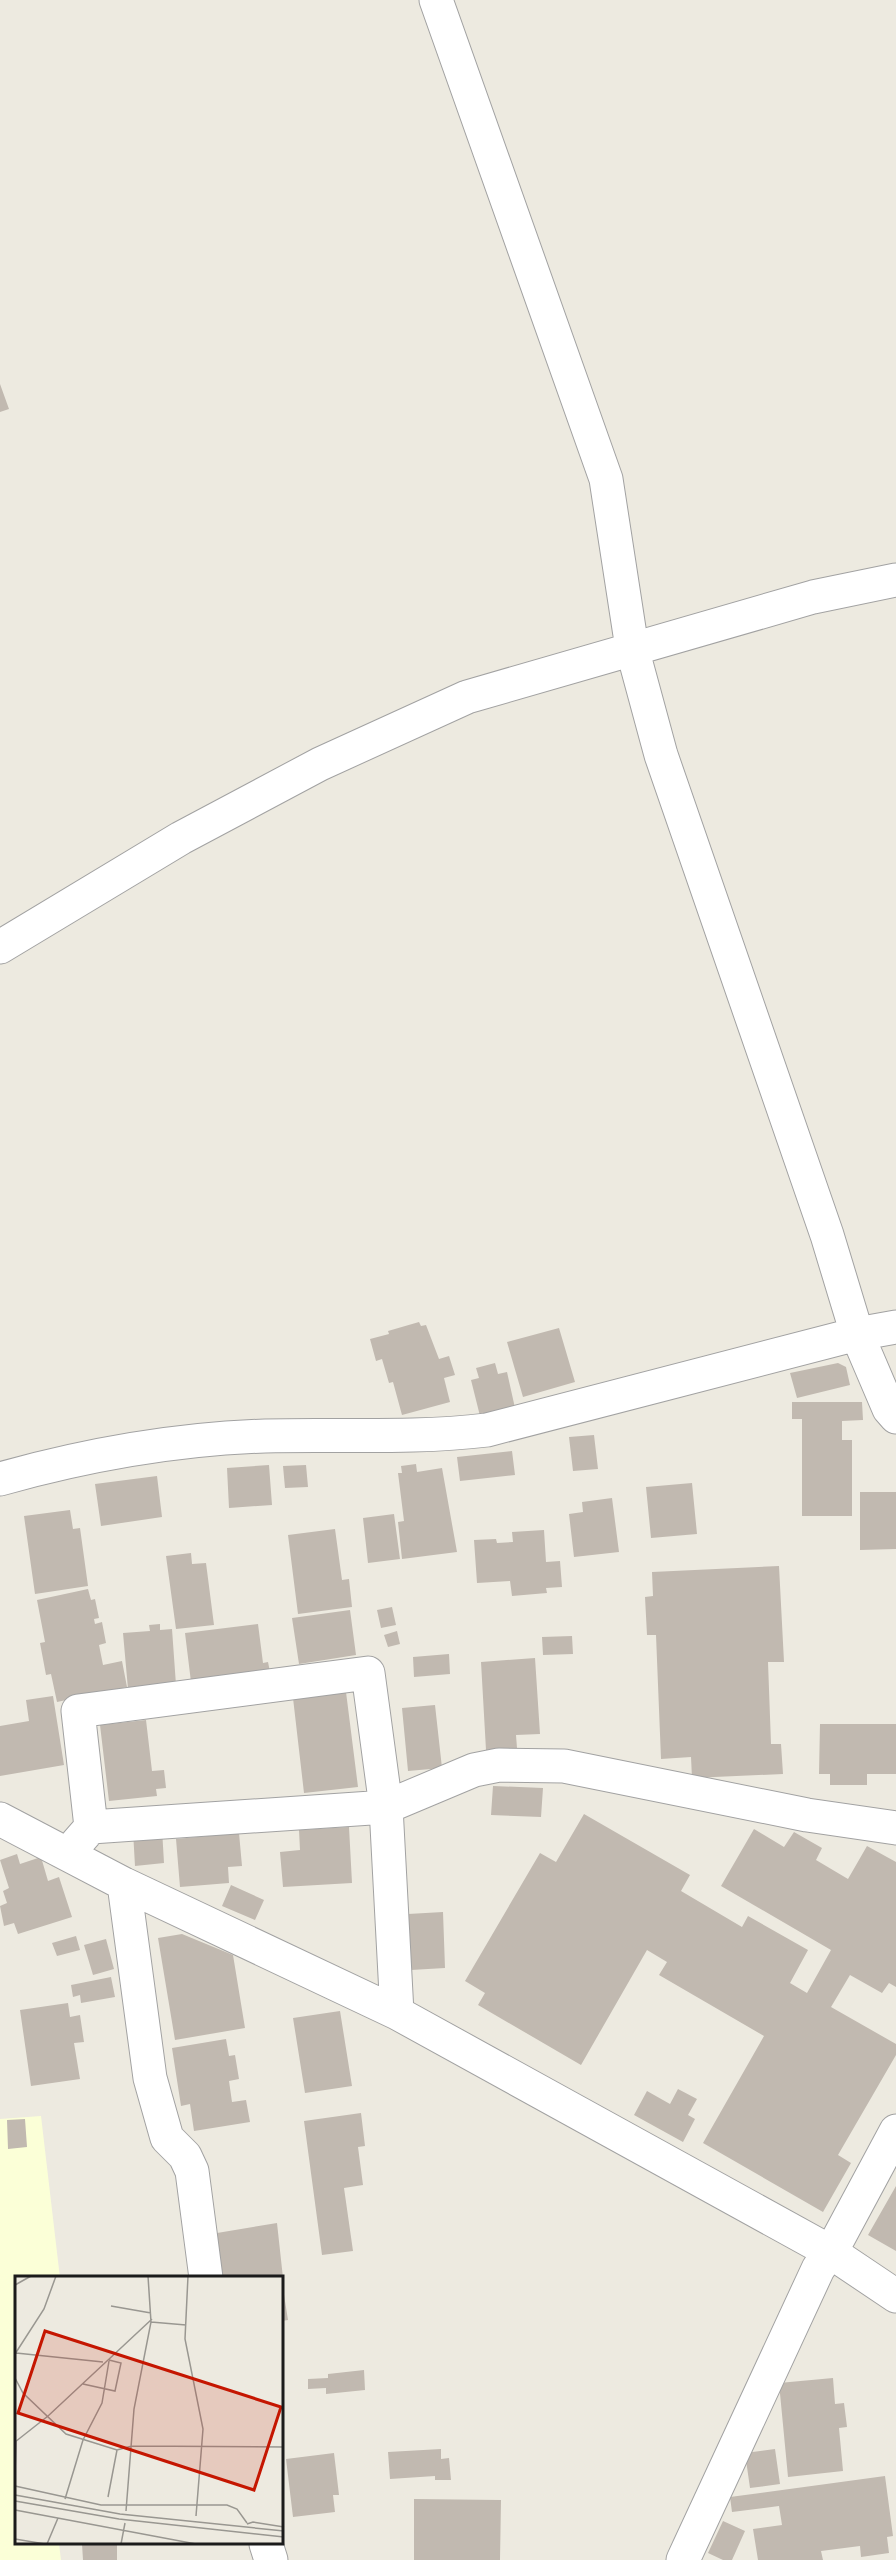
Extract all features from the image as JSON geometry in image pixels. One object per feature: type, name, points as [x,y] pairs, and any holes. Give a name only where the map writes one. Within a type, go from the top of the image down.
[{"type":"street","points":[[436,0],[606,479],[632,648],[661,755],[823,1224],[857,1334],[889,1408],[896,1417]]},
{"type":"street","points":[[0,947],[181,838],[320,764],[467,697],[813,597],[896,580]]},
{"type":"street","points":[[0,1479],[50,1465],[151,1447],[262,1436],[445,1435],[487,1430],[857,1334],[896,1327]]},
{"type":"street","points":[[92,1827],[78,1711],[368,1673],[386,1807],[397,2013]]},
{"type":"street","points":[[68,1853],[92,1827],[386,1807],[474,1770],[532,1765],[564,1766],[807,1815],[896,1828]]},
{"type":"street","points":[[0,1819],[124,1884],[397,2013],[829,2251],[896,2296]]},
{"type":"street","points":[[124,1884],[150,2078],[167,2138],[186,2156],[192,2172],[206,2276]]},
{"type":"street","points":[[682,2560],[818,2270],[896,2131]]},
{"type":"street","points":[[266,2545],[270,2560]]},
{"type":"shaded area","points":[[41,2116],[60,2276],[15,2276],[15,2545],[59,2545],[61,2560],[0,2560],[0,2119]]},
{"type":"building","points":[[0,384],[9,409],[0,412]]},
{"type":"building","points":[[419,1322],[421,1326],[426,1325],[439,1359],[449,1356],[455,1375],[444,1378],[450,1402],[402,1415],[393,1382],[389,1383],[382,1359],[376,1361],[370,1339]]},
{"type":"building","points":[[559,1328],[575,1382],[523,1397],[507,1342]]},
{"type":"building","points":[[495,1363],[498,1374],[507,1372],[515,1408],[480,1416],[471,1380],[479,1378],[476,1368]]},
{"type":"building","points":[[838,1363],[846,1367],[850,1385],[797,1398],[790,1373]]},
{"type":"building","points":[[792,1402],[862,1402],[863,1420],[842,1421],[842,1440],[852,1440],[852,1516],[802,1516],[802,1419],[792,1419]]},
{"type":"building","points":[[594,1435],[598,1469],[573,1471],[569,1437]]},
{"type":"building","points":[[512,1451],[515,1475],[460,1481],[457,1457]]},
{"type":"building","points":[[416,1464],[417,1472],[442,1468],[457,1552],[402,1559],[398,1522],[404,1521],[398,1473],[402,1473],[401,1466]]},
{"type":"building","points":[[269,1465],[272,1505],[229,1508],[227,1468]]},
{"type":"building","points":[[306,1465],[308,1487],[285,1488],[283,1466]]},
{"type":"building","points":[[157,1476],[162,1517],[101,1526],[95,1484]]},
{"type":"building","points":[[692,1483],[697,1534],[651,1538],[646,1487]]},
{"type":"building","points":[[860,1492],[896,1492],[896,1549],[860,1550]]},
{"type":"building","points":[[612,1498],[619,1552],[574,1557],[569,1514],[583,1512],[582,1502]]},
{"type":"building","points":[[70,1510],[73,1529],[80,1528],[88,1586],[35,1594],[24,1516]]},
{"type":"building","points":[[394,1514],[400,1559],[368,1563],[363,1518]]},
{"type":"building","points":[[335,1529],[342,1580],[349,1579],[352,1607],[298,1614],[288,1535]]},
{"type":"building","points":[[544,1530],[546,1562],[560,1561],[562,1587],[546,1588],[547,1593],[512,1596],[510,1581],[477,1583],[474,1540],[496,1539],[497,1543],[513,1542],[512,1532]]},
{"type":"building","points":[[191,1553],[192,1564],[206,1563],[214,1625],[176,1629],[166,1556]]},
{"type":"building","points":[[779,1566],[784,1662],[768,1662],[771,1744],[781,1744],[783,1774],[692,1778],[691,1757],[661,1759],[656,1635],[647,1635],[645,1597],[653,1596],[652,1572]]},
{"type":"building","points":[[88,1589],[91,1600],[95,1599],[99,1618],[94,1619],[95,1624],[102,1622],[106,1643],[99,1645],[103,1665],[122,1661],[127,1687],[57,1702],[51,1674],[46,1675],[40,1643],[45,1642],[37,1600]]},
{"type":"building","points":[[392,1607],[396,1625],[381,1628],[377,1610]]},
{"type":"building","points":[[350,1610],[356,1655],[299,1664],[292,1618]]},
{"type":"building","points":[[160,1624],[160,1630],[172,1629],[176,1685],[128,1689],[123,1633],[150,1631],[149,1625]]},
{"type":"building","points":[[258,1624],[263,1663],[268,1662],[270,1672],[191,1682],[185,1633]]},
{"type":"building","points":[[397,1631],[400,1644],[388,1647],[384,1635]]},
{"type":"building","points":[[572,1636],[573,1654],[543,1655],[542,1637]]},
{"type":"building","points":[[449,1654],[450,1674],[414,1677],[413,1657]]},
{"type":"building","points":[[535,1658],[540,1734],[516,1735],[517,1748],[486,1750],[481,1662]]},
{"type":"building","points":[[346,1692],[358,1787],[304,1793],[293,1698]]},
{"type":"building","points":[[53,1696],[64,1765],[0,1776],[0,1726],[29,1721],[26,1700]]},
{"type":"building","points":[[435,1705],[442,1768],[408,1771],[402,1708]]},
{"type":"building","points":[[146,1720],[152,1771],[164,1770],[166,1788],[156,1789],[157,1796],[109,1801],[100,1725]]},
{"type":"building","points":[[820,1724],[896,1724],[896,1774],[867,1774],[867,1785],[830,1785],[830,1774],[819,1774]]},
{"type":"building","points":[[493,1786],[543,1788],[541,1817],[491,1815]]},
{"type":"building","points":[[584,1814],[690,1875],[681,1891],[742,1927],[748,1916],[808,1950],[790,1983],[807,1993],[831,1950],[721,1886],[754,1829],[784,1847],[794,1832],[822,1848],[816,1860],[848,1879],[867,1846],[896,1862],[896,1987],[889,1983],[882,1993],[850,1975],[831,2007],[896,2044],[896,2055],[838,2155],[851,2163],[823,2212],[703,2143],[764,2036],[659,1975],[667,1962],[647,1950],[581,2065],[478,2005],[485,1993],[465,1981],[540,1853],[556,1862]]},
{"type":"building","points":[[349,1827],[352,1883],[283,1887],[280,1852],[300,1850],[299,1830]]},
{"type":"building","points":[[162,1829],[164,1863],[135,1866],[133,1831]]},
{"type":"building","points":[[239,1833],[242,1866],[228,1867],[229,1883],[180,1887],[176,1839]]},
{"type":"building","points":[[17,1854],[20,1864],[41,1857],[48,1881],[59,1877],[72,1917],[18,1934],[14,1923],[4,1926],[0,1906],[7,1903],[3,1891],[9,1888],[0,1860]]},
{"type":"building","points":[[231,1885],[264,1900],[255,1920],[222,1906]]},
{"type":"building","points":[[443,1912],[445,1968],[411,1970],[408,1914]]},
{"type":"building","points":[[182,1934],[233,1955],[245,2028],[175,2040],[158,1938]]},
{"type":"building","points":[[76,1936],[80,1950],[57,1956],[52,1943]]},
{"type":"building","points":[[106,1939],[114,1969],[93,1975],[84,1945]]},
{"type":"building","points":[[111,1977],[115,1997],[81,2003],[80,1995],[73,1997],[71,1985]]},
{"type":"building","points":[[68,2003],[70,2017],[80,2015],[84,2042],[74,2043],[80,2079],[31,2086],[20,2010]]},
{"type":"building","points":[[340,2011],[352,2086],[305,2093],[293,2018]]},
{"type":"building","points":[[226,2039],[229,2056],[235,2055],[239,2079],[229,2081],[232,2102],[246,2100],[250,2122],[194,2131],[190,2104],[181,2106],[172,2048]]},
{"type":"building","points":[[678,2089],[697,2099],[688,2115],[695,2119],[683,2142],[634,2115],[647,2091],[670,2104]]},
{"type":"building","points":[[361,2113],[365,2146],[358,2147],[363,2185],[344,2188],[353,2251],[322,2255],[304,2121]]},
{"type":"building","points":[[25,2119],[27,2147],[8,2149],[7,2120]]},
{"type":"building","points":[[896,2186],[896,2251],[868,2235]]},
{"type":"building","points":[[277,2223],[283,2276],[222,2276],[217,2233]]},
{"type":"building","points":[[284,2295],[288,2320],[284,2321]]},
{"type":"building","points":[[364,2370],[365,2390],[326,2394],[326,2388],[308,2389],[308,2379],[328,2378],[328,2374]]},
{"type":"building","points":[[833,2378],[835,2404],[844,2403],[847,2427],[839,2428],[843,2471],[788,2477],[779,2383]]},
{"type":"building","points":[[441,2449],[441,2459],[449,2458],[451,2480],[435,2480],[435,2476],[390,2479],[388,2452]]},
{"type":"building","points":[[775,2449],[780,2484],[750,2488],[745,2453]]},
{"type":"building","points":[[334,2453],[339,2495],[333,2495],[335,2512],[293,2517],[286,2459]]},
{"type":"building","points":[[885,2476],[893,2536],[887,2537],[889,2553],[861,2557],[860,2546],[821,2551],[823,2560],[758,2560],[753,2529],[782,2525],[779,2506],[732,2512],[730,2497]]},
{"type":"building","points":[[414,2499],[501,2500],[500,2560],[414,2560]]},
{"type":"building","points":[[723,2521],[745,2531],[732,2560],[723,2560],[708,2553]]},
{"type":"building","points":[[82,2545],[117,2545],[117,2560],[83,2560]]}]
